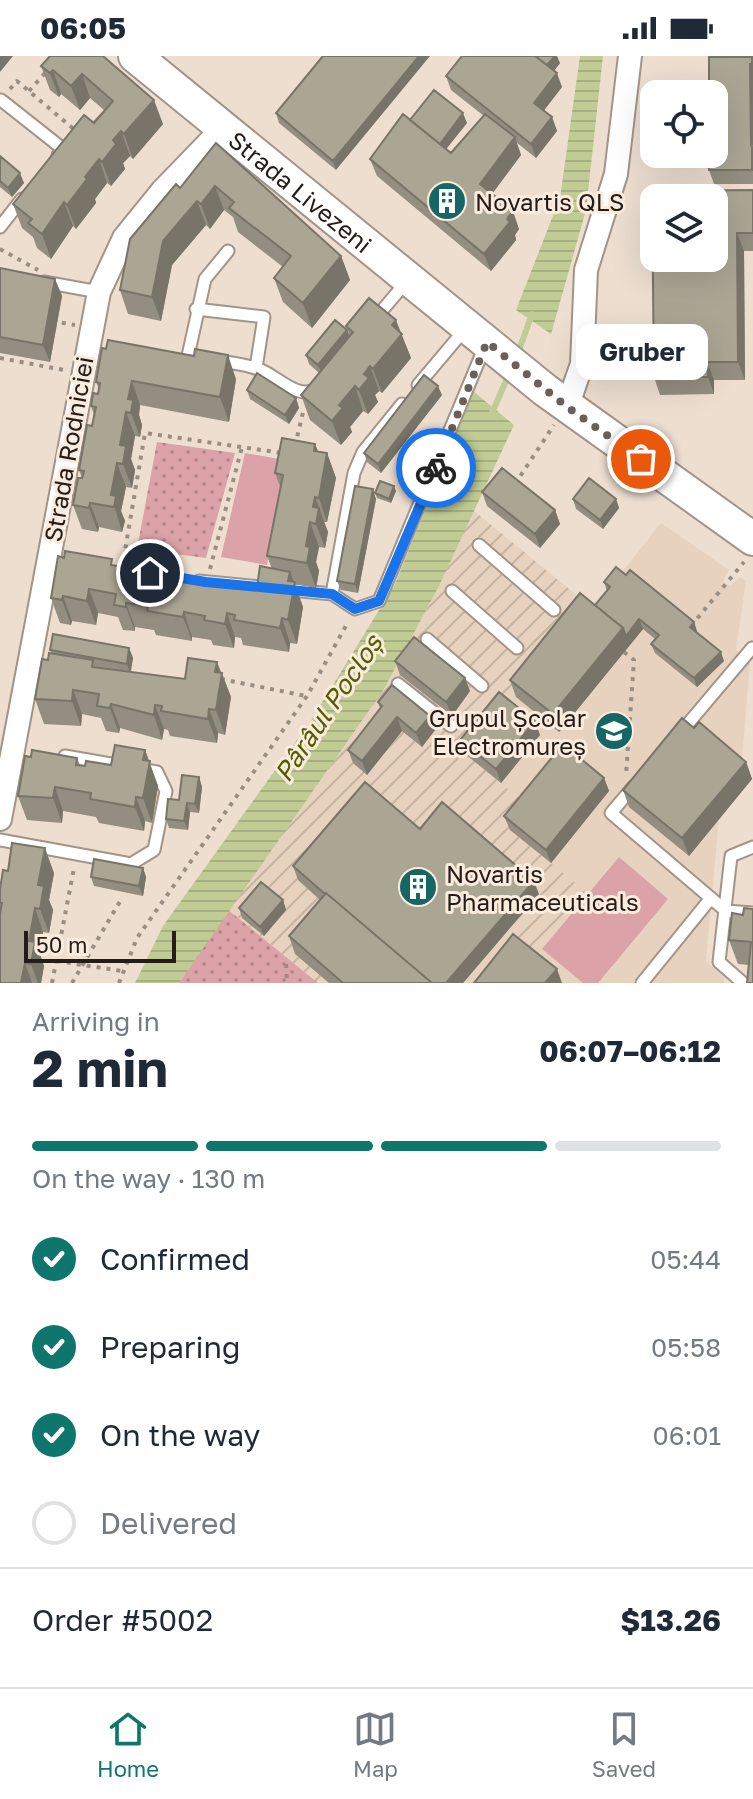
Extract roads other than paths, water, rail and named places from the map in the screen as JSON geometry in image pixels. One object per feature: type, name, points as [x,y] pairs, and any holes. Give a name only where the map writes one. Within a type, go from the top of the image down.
[{"type":"main road","name":"Strada Livezeni","points":[[135,56],[481,337],[555,407],[750,548]]},
{"type":"street","points":[[555,407],[582,364],[586,270],[616,174],[630,56]]},
{"type":"street","name":"Strada Rodniciei","points":[[0,819],[18,748],[53,556],[80,381],[99,292],[124,238],[163,190],[223,128]]},
{"type":"lane","points":[[1,100],[63,149],[54,160]]},
{"type":"lane","points":[[0,227],[5,211],[27,193]]},
{"type":"lane","points":[[188,356],[205,279],[228,251]]},
{"type":"lane","points":[[28,279],[99,292]]},
{"type":"lane","points":[[365,331],[409,279]]},
{"type":"lane","points":[[196,309],[264,317],[256,368]]},
{"type":"lane","points":[[332,594],[349,495],[363,452],[481,337]]},
{"type":"lane","points":[[192,580],[332,594],[355,609],[379,601],[481,337]]},
{"type":"lane","points":[[173,354],[256,368],[307,394],[315,391],[325,379]]},
{"type":"lane","points":[[479,545],[554,610]]},
{"type":"lane","points":[[452,591],[517,648]]},
{"type":"lane","points":[[427,639],[482,686]]},
{"type":"lane","points":[[674,739],[753,645]]},
{"type":"lane","points":[[398,684],[451,726]]},
{"type":"lane","points":[[0,840],[131,864],[154,850],[166,791],[157,772],[49,754]]},
{"type":"lane","points":[[645,774],[611,813],[726,911],[753,913]]},
{"type":"lane","points":[[743,983],[719,962],[731,856],[753,847]]},
{"type":"lane","points":[[642,983],[711,898]]},
{"type":"water","points":[[580,56],[603,56],[586,210],[551,334],[516,310],[560,198]]},
{"type":"water","name":"Pârâul Pocloș","points":[[473,391],[514,425],[439,586],[384,689],[179,983],[135,983],[163,926],[312,719],[395,584]]},
{"type":"waterway","name":"Pârâul Pocloș","points":[[518,353],[532,314]]},
{"type":"waterway","name":"Pârâul Pocloș","points":[[491,415],[509,374]]},
{"type":"place","name":"Novartis QLS","points":[[447,201]]},
{"type":"place","name":"Gruber","points":[[641,459]]},
{"type":"place","name":"Grupul Școlar Electromureș","points":[[614,731]]},
{"type":"place","name":"Novartis Pharmaceuticals","points":[[418,887]]}]
